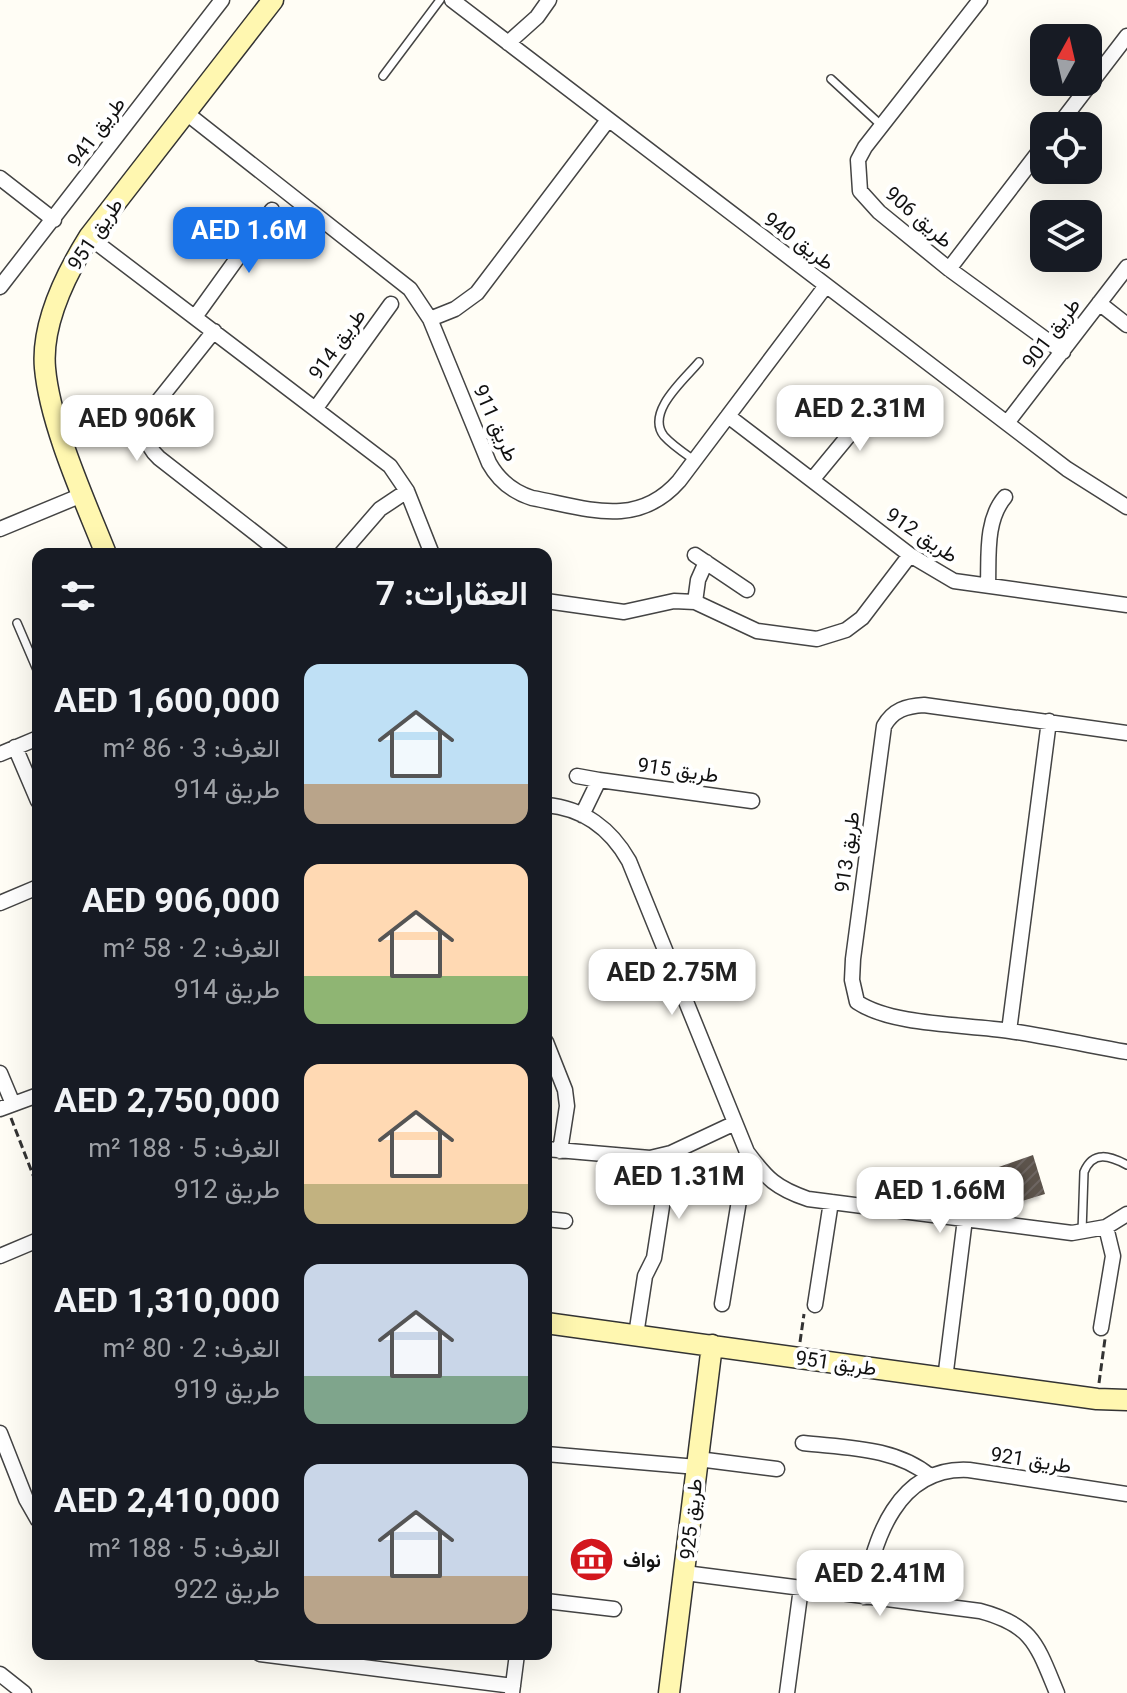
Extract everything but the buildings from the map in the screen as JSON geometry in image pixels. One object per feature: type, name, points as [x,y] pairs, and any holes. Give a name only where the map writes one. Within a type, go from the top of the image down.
[{"type":"street","name":"طريق 941","points":[[0,287],[222,0]]},
{"type":"street","name":"طريق 951","points":[[104,548],[58,426],[45,368],[53,316],[70,268],[89,237],[273,0]]},
{"type":"street","name":"طريق 940","points":[[452,0],[1067,469],[1127,507]]},
{"type":"street","points":[[508,43],[537,17],[549,0]]},
{"type":"street","name":"طريق 906","points":[[980,0],[858,160],[860,191],[879,212],[949,269],[1063,352]]},
{"type":"street","points":[[1069,112],[1127,36]]},
{"type":"street","name":"طريق 911","points":[[185,112],[401,280],[419,299],[489,463],[502,482],[521,494],[611,512],[637,510],[670,491],[825,287]]},
{"type":"street","points":[[430,319],[455,309],[477,293],[608,120]]},
{"type":"street","points":[[949,269],[1030,163]]},
{"type":"street","points":[[0,178],[54,220]]},
{"type":"street","points":[[195,317],[272,210]]},
{"type":"street","name":"طريق 914","points":[[89,237],[390,466],[407,491],[430,548]]},
{"type":"street","name":"طريق 901","points":[[1007,423],[1127,267]]},
{"type":"street","points":[[1099,303],[1127,325]]},
{"type":"street","name":"طريق 914","points":[[316,408],[391,304]]},
{"type":"street","points":[[214,331],[151,410],[146,424],[146,439],[159,458],[274,548]]},
{"type":"street","points":[[812,480],[878,400]]},
{"type":"street","name":"طريق 912","points":[[728,416],[910,555],[954,581],[1127,605]]},
{"type":"street","points":[[346,548],[380,509],[407,491]]},
{"type":"street","points":[[0,529],[82,495]]},
{"type":"street","points":[[988,585],[991,524],[1005,497]]},
{"type":"street","points":[[552,602],[624,612],[674,601],[695,602],[767,634],[807,640],[827,638],[846,630],[862,618],[910,555]]},
{"type":"street","points":[[695,602],[700,558],[747,590]]},
{"type":"street","name":"طريق 913","points":[[1127,733],[924,705],[898,710],[889,717],[884,726],[852,980],[857,1002],[871,1011],[1127,1052]]},
{"type":"street","points":[[1009,1031],[1049,721]]},
{"type":"street","points":[[0,754],[32,740]]},
{"type":"street","points":[[15,747],[32,787]]},
{"type":"street","name":"طريق 915","points":[[577,776],[752,801]]},
{"type":"street","points":[[582,815],[599,780]]},
{"type":"street","points":[[552,806],[582,815],[619,842],[747,1152],[768,1181],[785,1192],[808,1199],[1049,1231],[1082,1232],[1106,1227],[1127,1214]]},
{"type":"street","points":[[0,903],[32,890]]},
{"type":"street","points":[[552,1057],[565,1090],[567,1106],[553,1150],[637,1158],[663,1155],[735,1123]]},
{"type":"street","points":[[0,1073],[7,1107],[32,1097]]},
{"type":"street","points":[[722,1304],[747,1152]]},
{"type":"street","points":[[636,1335],[645,1276],[654,1258],[665,1187],[663,1155]]},
{"type":"street","points":[[815,1305],[831,1202]]},
{"type":"street","points":[[945,1379],[965,1219]]},
{"type":"street","points":[[552,1220],[565,1221]]},
{"type":"street","points":[[1101,1328],[1113,1256],[1106,1227]]},
{"type":"street","points":[[0,1256],[32,1243]]},
{"type":"street","name":"طريق 951","points":[[552,1324],[945,1379],[1097,1399],[1127,1400]]},
{"type":"street","name":"طريق 925","points":[[669,1693],[712,1345]]},
{"type":"street","points":[[0,1433],[32,1510]]},
{"type":"street","points":[[803,1443],[891,1455],[912,1463],[930,1476],[907,1492],[887,1522],[876,1545],[864,1597]]},
{"type":"street","points":[[552,1454],[777,1469]]},
{"type":"street","name":"طريق 921","points":[[930,1476],[969,1470],[1127,1494]]},
{"type":"street","points":[[685,1573],[980,1611],[1011,1621],[1031,1637],[1057,1693]]},
{"type":"street","points":[[787,1693],[801,1588]]},
{"type":"street","points":[[552,1602],[614,1609]]},
{"type":"street","points":[[302,1660],[512,1690],[516,1660]]},
{"type":"street","points":[[0,1674],[24,1693]]},
{"type":"lane","points":[[383,76],[440,0]]},
{"type":"lane","points":[[831,79],[882,126]]},
{"type":"lane","points":[[694,460],[665,436],[659,416],[663,406],[699,362]]},
{"type":"lane","points":[[17,623],[32,658]]},
{"type":"lane","points":[[1082,1232],[1086,1165],[1099,1156],[1107,1156],[1127,1165]]},
{"type":"path","points":[[7,1107],[32,1172]]},
{"type":"path","points":[[798,1358],[805,1304],[815,1305]]},
{"type":"path","points":[[1097,1399],[1105,1339],[1101,1328]]},
{"type":"place","name":"نواف","points":[[592,1560]]}]
